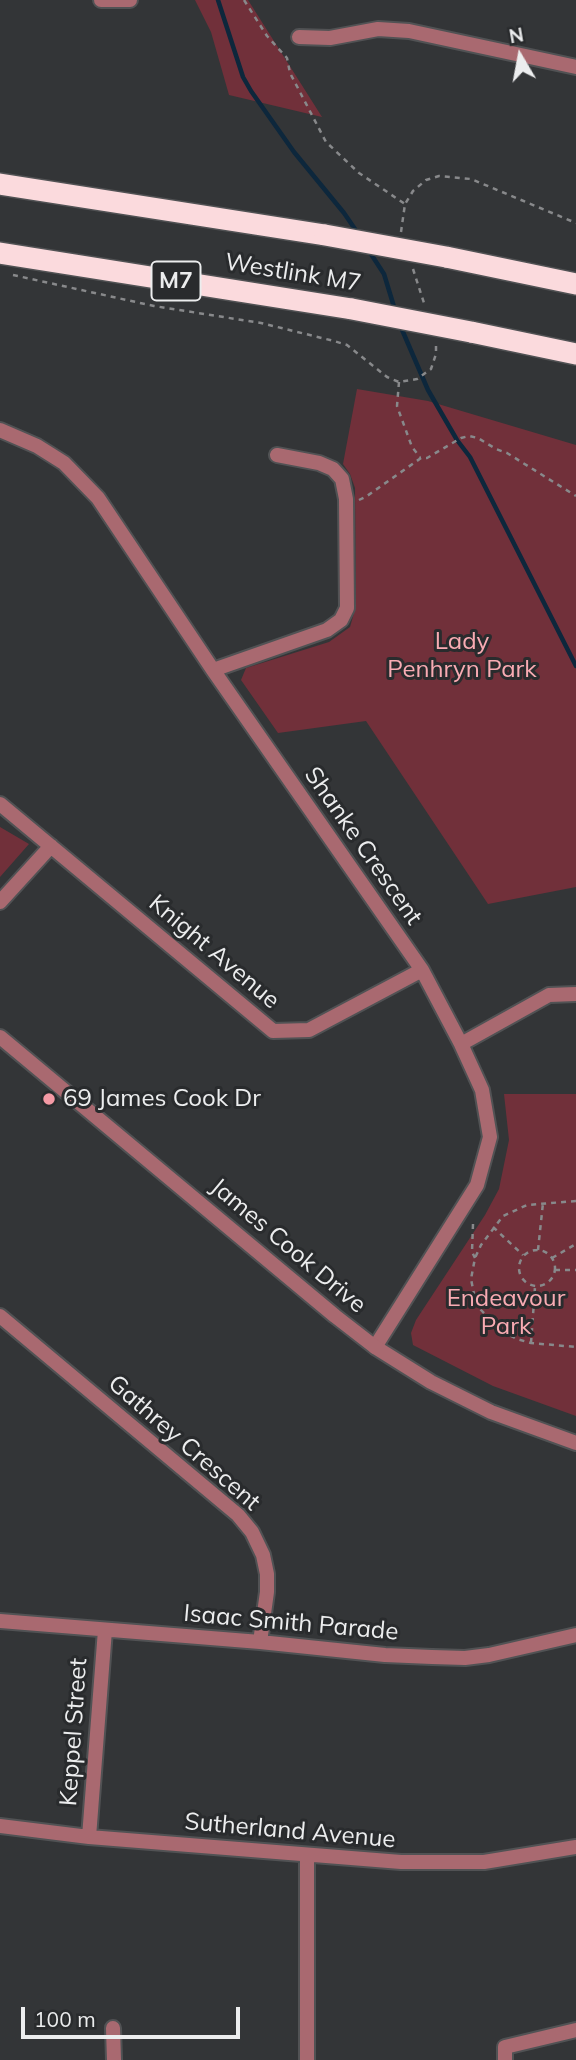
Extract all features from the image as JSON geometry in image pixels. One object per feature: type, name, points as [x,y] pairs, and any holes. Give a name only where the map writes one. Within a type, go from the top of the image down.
[{"type":"highway","name":"Westlink M7","points":[[0,184],[325,235],[576,284]]},
{"type":"highway","name":"Westlink M7","points":[[0,253],[352,309],[576,354]]},
{"type":"street","points":[[101,0],[130,0]]},
{"type":"street","points":[[299,37],[330,38],[378,29],[409,31],[576,67]]},
{"type":"street","name":"Shanke Crescent","points":[[0,430],[37,446],[64,463],[98,498],[213,670],[422,970],[482,1090],[491,1137],[477,1185],[375,1347]]},
{"type":"street","points":[[213,670],[327,629],[341,620],[347,608],[346,499],[342,479],[318,463],[276,455]]},
{"type":"street","name":"Knight Avenue","points":[[0,804],[273,1031],[309,1030],[422,970]]},
{"type":"street","points":[[0,902],[51,846]]},
{"type":"street","points":[[461,1044],[549,995],[576,993]]},
{"type":"street","name":"James Cook Drive","points":[[0,1037],[375,1347],[431,1382],[491,1412],[576,1443]]},
{"type":"street","name":"Gathrey Crescent","points":[[0,1316],[238,1515],[252,1532],[267,1574],[260,1642]]},
{"type":"street","name":"Isaac Smith Parade","points":[[0,1621],[385,1655],[465,1658],[576,1635]]},
{"type":"street","name":"Keppel Street","points":[[89,1837],[104,1630]]},
{"type":"street","name":"Sutherland Avenue","points":[[0,1826],[89,1837],[401,1862],[484,1862],[576,1847]]},
{"type":"street","points":[[307,1856],[307,2060]]},
{"type":"street","points":[[113,2028],[114,2060]]},
{"type":"street","points":[[505,2060],[505,2047],[576,2029]]},
{"type":"path","points":[[244,0],[267,36],[287,58],[290,73],[326,142],[359,173],[405,204]]},
{"type":"path","points":[[401,233],[405,204],[413,191],[426,180],[439,176],[471,179],[576,223]]},
{"type":"path","points":[[412,265],[428,316]]},
{"type":"path","points":[[13,274],[154,306],[261,323],[334,341],[347,345],[387,377],[399,382],[417,379],[426,374],[435,362],[436,342]]},
{"type":"path","points":[[399,382],[397,406],[412,447],[421,458]]},
{"type":"path","points":[[346,499],[360,500],[368,496],[421,458],[427,458],[461,438],[478,438],[576,496]]},
{"type":"path","points":[[576,1201],[543,1203],[503,1216],[493,1227],[475,1258],[471,1286],[481,1310],[500,1330],[531,1343],[576,1348]]},
{"type":"path","points":[[538,1250],[543,1203]]},
{"type":"path","points":[[473,1224],[472,1252],[475,1258]]},
{"type":"path","points":[[493,1227],[523,1255]]},
{"type":"path","points":[[552,1258],[576,1244]]},
{"type":"path","points":[[538,1250],[552,1258],[555,1270],[549,1282],[535,1287],[528,1285],[520,1277],[519,1265],[523,1255],[538,1250]]},
{"type":"path","points":[[555,1270],[576,1270]]},
{"type":"path","points":[[531,1343],[535,1287]]},
{"type":"green space","points":[[195,0],[248,0],[322,117],[229,95],[211,32]]},
{"type":"green space","name":"Lady Penhryn Park","points":[[357,389],[428,401],[576,445],[576,887],[488,904],[366,721],[278,733],[241,680],[246,668],[329,642],[350,627],[356,606],[355,488],[343,464]]},
{"type":"green space","points":[[0,827],[29,844],[0,877]]},
{"type":"green space","name":"Endeavour Park","points":[[504,1094],[576,1094],[576,1416],[493,1386],[413,1345],[411,1333],[416,1320],[499,1189],[509,1140]]},
{"type":"waterway","points":[[218,0],[243,77],[251,91],[294,152],[357,232]]},
{"type":"waterway","points":[[369,251],[384,274],[395,310]]},
{"type":"waterway","points":[[400,325],[428,390],[470,457],[576,666]]},
{"type":"place","name":"69 James Cook Dr","points":[[49,1099]]}]
